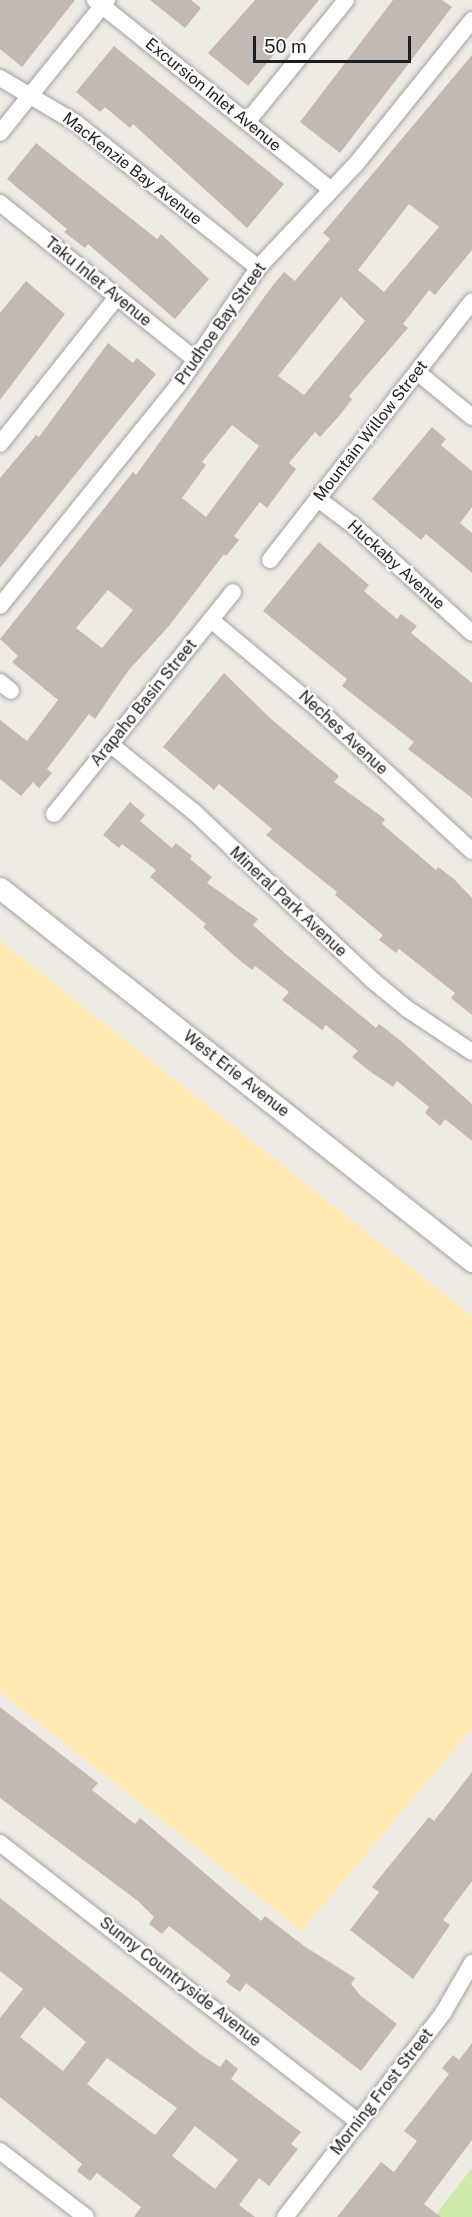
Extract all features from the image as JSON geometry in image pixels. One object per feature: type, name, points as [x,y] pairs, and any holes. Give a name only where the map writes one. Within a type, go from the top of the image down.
[{"type":"street","points":[[247,122],[346,0]]},
{"type":"street","points":[[0,133],[101,2]]},
{"type":"street","name":"Excursion Inlet Avenue","points":[[101,2],[331,190]]},
{"type":"street","name":"Prudhoe Bay Street","points":[[0,606],[196,360],[258,268],[331,190],[472,20]]},
{"type":"street","name":"MacKenzie Bay Avenue","points":[[0,78],[31,94],[75,123],[258,268]]},
{"type":"street","name":"Taku Inlet Avenue","points":[[0,203],[196,360]]},
{"type":"street","points":[[0,444],[117,297]]},
{"type":"street","name":"Mountain Willow Street","points":[[270,560],[472,301]]},
{"type":"street","points":[[417,372],[472,417]]},
{"type":"street","name":"Huckaby Avenue","points":[[318,499],[472,633]]},
{"type":"street","name":"Arapaho Basin Street","points":[[54,814],[233,592]]},
{"type":"street","name":"Neches Avenue","points":[[210,620],[272,669],[472,851]]},
{"type":"street","name":"Mineral Park Avenue","points":[[110,744],[194,812],[371,979],[406,1008],[472,1053]]},
{"type":"street","name":"West Erie Avenue","points":[[0,888],[472,1261]]},
{"type":"street","name":"Sunny Countryside Avenue","points":[[0,1843],[359,2122]]},
{"type":"street","name":"Morning Frost Street","points":[[285,2217],[443,2013],[472,1962]]},
{"type":"street","points":[[0,2151],[86,2217]]},
{"type":"green space","points":[[472,2168],[472,2217],[434,2217]]},
{"type":"sand","points":[[0,940],[472,1316],[472,1729],[302,1931],[0,1692]]},
{"type":"building","points":[[0,0],[75,0],[22,67],[0,49]]},
{"type":"building","points":[[150,0],[191,0],[201,8],[185,28]]},
{"type":"building","points":[[255,0],[319,0],[248,86],[208,53]]},
{"type":"building","points":[[393,0],[442,0],[452,7],[340,153],[300,122]]},
{"type":"building","points":[[114,46],[284,184],[247,228],[133,124],[130,128],[105,107],[100,112],[76,92]]},
{"type":"building","points":[[472,55],[472,250],[435,295],[429,290],[403,324],[408,328],[349,396],[352,399],[340,415],[320,437],[315,432],[289,463],[296,469],[267,508],[260,502],[234,536],[239,540],[226,556],[224,554],[169,626],[128,671],[95,719],[89,714],[47,769],[52,773],[39,788],[33,782],[21,796],[0,779],[0,720],[27,741],[58,700],[12,662],[18,656],[0,639],[133,472],[136,475],[284,272],[295,281],[330,239],[323,233]],"holes":[[[409,204],[439,227],[384,292],[358,270]],[[341,297],[365,321],[304,395],[278,376]],[[232,425],[259,446],[206,517],[182,498],[206,465],[202,462]],[[108,590],[133,610],[102,648],[76,628]]]},
{"type":"building","points":[[36,143],[157,239],[161,234],[209,279],[175,319],[88,244],[85,248],[64,232],[67,229],[7,179]]},
{"type":"building","points":[[26,281],[65,314],[0,400],[0,313]]},
{"type":"building","points":[[108,343],[133,363],[137,358],[156,374],[0,568],[0,478],[36,435],[39,437]]},
{"type":"building","points":[[432,427],[446,439],[441,445],[472,471],[472,507],[460,523],[472,533],[472,573],[426,534],[421,540],[372,499]]},
{"type":"building","points":[[319,542],[369,585],[364,591],[397,619],[401,614],[417,626],[411,633],[472,683],[472,798],[408,749],[414,742],[342,686],[347,679],[263,611]]},
{"type":"building","points":[[224,673],[271,719],[339,776],[334,782],[385,819],[382,824],[436,870],[438,867],[454,879],[472,898],[472,1015],[451,998],[455,993],[399,949],[396,953],[379,940],[383,935],[335,895],[337,892],[266,835],[272,829],[219,784],[214,790],[163,747]]},
{"type":"building","points":[[130,802],[145,815],[140,821],[172,848],[176,843],[192,856],[190,859],[212,877],[207,883],[258,919],[253,925],[376,1028],[379,1024],[401,1041],[472,1104],[472,1141],[445,1119],[440,1126],[425,1113],[429,1107],[397,1081],[393,1087],[368,1070],[352,1057],[358,1051],[326,1025],[322,1030],[282,1000],[289,992],[255,966],[252,970],[237,958],[203,927],[206,924],[150,877],[156,870],[122,844],[119,848],[103,835]]},
{"type":"building","points":[[0,1707],[98,1783],[92,1790],[135,1824],[140,1818],[261,1921],[265,1916],[304,1946],[355,1978],[351,1984],[360,1995],[397,2024],[361,2071],[246,1983],[240,1992],[226,1982],[231,1975],[169,1926],[162,1934],[149,1924],[154,1917],[138,1901],[0,1798]]},
{"type":"building","points":[[472,1772],[472,1881],[443,1920],[450,1925],[413,1979],[350,1930],[379,1892],[372,1887],[429,1817],[434,1821]]},
{"type":"building","points":[[0,1898],[200,2054],[220,2067],[226,2059],[238,2069],[231,2079],[301,2132],[291,2144],[298,2149],[269,2186],[259,2178],[239,2205],[255,2217],[134,2217],[141,2207],[97,2173],[90,2181],[77,2171],[82,2164],[0,2097],[0,2018],[23,1989],[0,1971]],"holes":[[[44,2007],[86,2042],[63,2071],[20,2037]],[[107,2058],[177,2108],[155,2135],[87,2084]],[[195,2126],[238,2160],[215,2189],[172,2156]]]},
{"type":"building","points":[[472,2043],[472,2140],[424,2204],[441,2217],[337,2217],[381,2162],[394,2172],[417,2141],[404,2131],[449,2074],[442,2068],[453,2055],[459,2060]]}]
